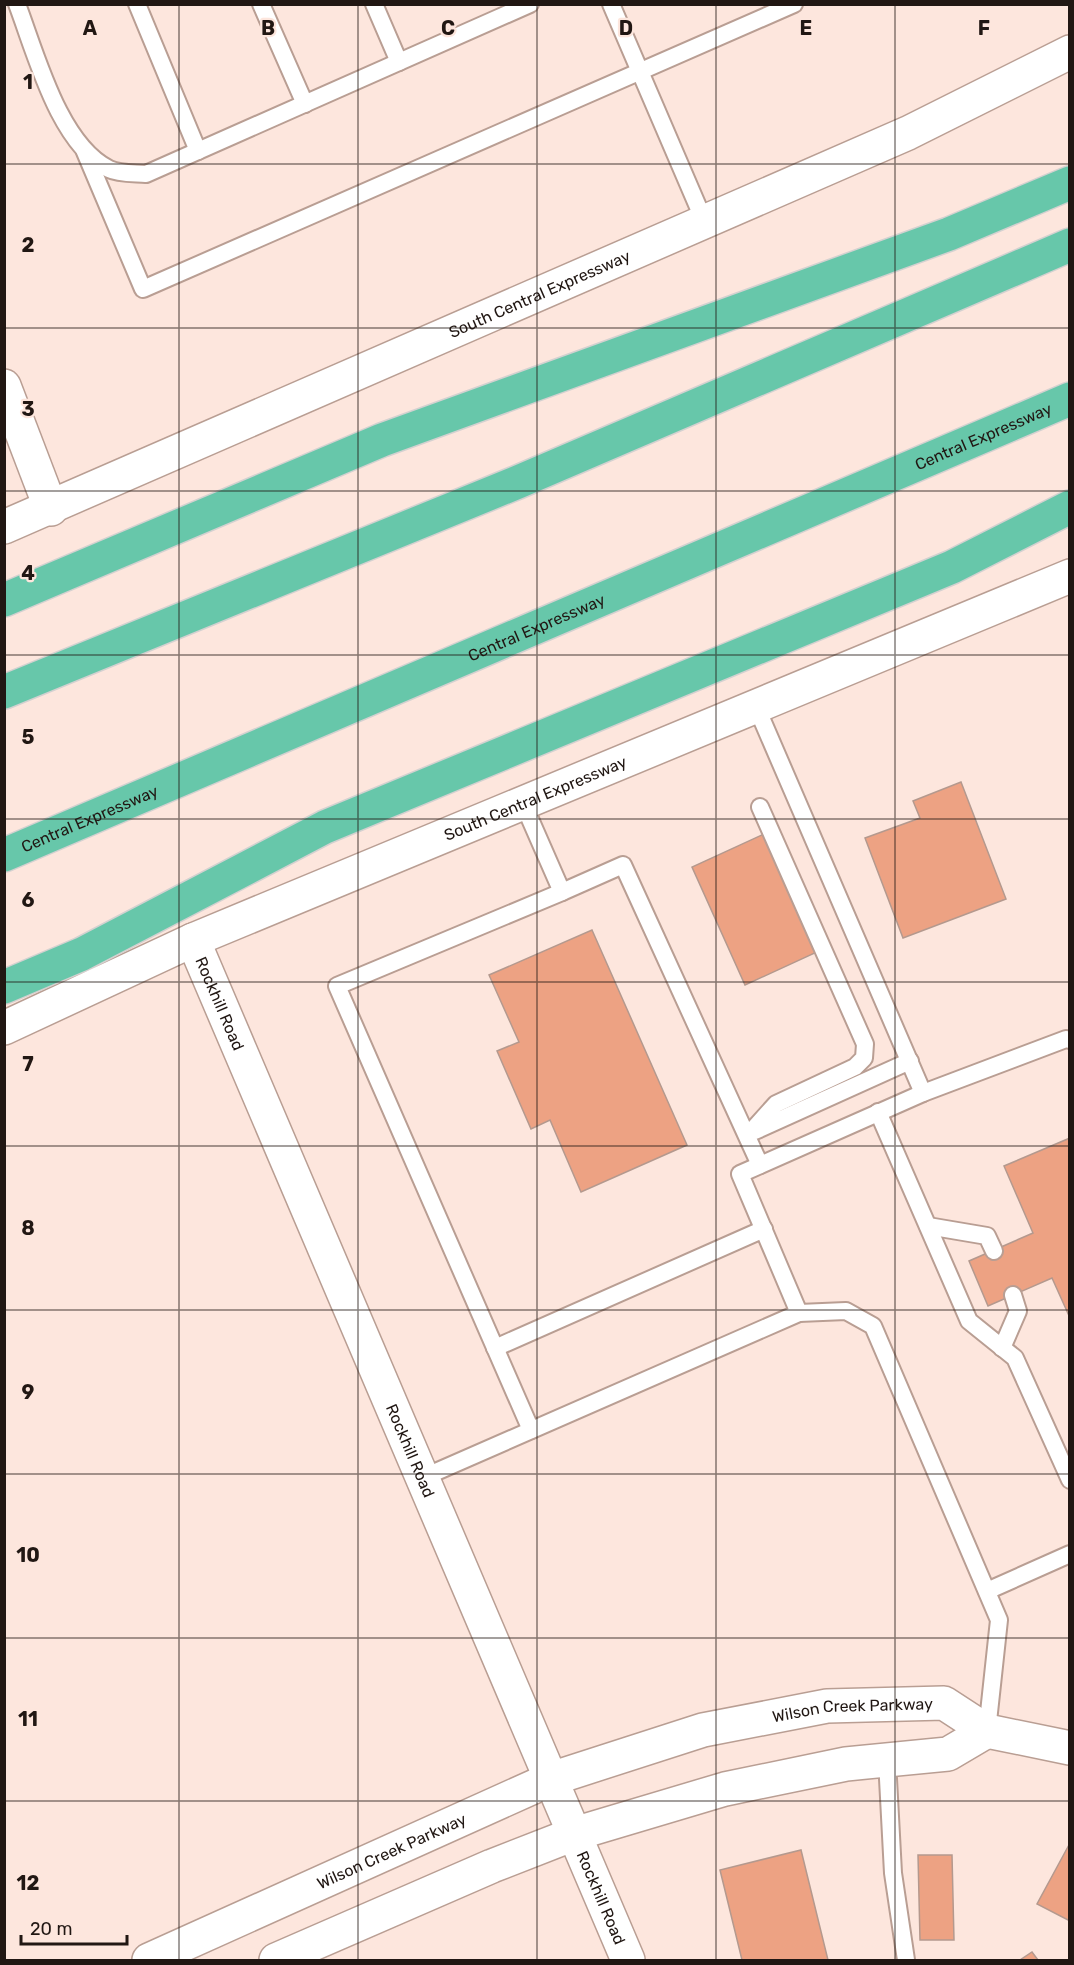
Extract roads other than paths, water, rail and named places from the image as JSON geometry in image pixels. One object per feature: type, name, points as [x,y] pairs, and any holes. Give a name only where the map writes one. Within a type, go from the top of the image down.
[{"type":"highway","points":[[4,600],[382,440],[949,234],[1070,183]]},
{"type":"highway","points":[[4,692],[518,482],[1070,245]]},
{"type":"highway","name":"Central Expressway","points":[[4,855],[1070,399]]},
{"type":"highway","points":[[4,987],[82,954],[325,827],[952,567],[1070,507]]},
{"type":"main road","name":"South Central Expressway","points":[[4,528],[908,134],[1070,51]]},
{"type":"main road","points":[[4,386],[51,508]]},
{"type":"main road","name":"South Central Expressway","points":[[4,1028],[193,940],[1070,576]]},
{"type":"main road","name":"Rockhill Road","points":[[193,940],[628,1960]]},
{"type":"main road","name":"Wilson Creek Parkway","points":[[149,1960],[551,1779],[703,1730],[827,1706],[944,1703],[987,1731]]},
{"type":"main road","points":[[276,1960],[492,1866],[574,1834],[725,1789],[846,1764],[948,1754],[987,1731],[1070,1748]]},
{"type":"lane","points":[[16,4],[63,121],[85,152],[143,289],[794,4]]},
{"type":"lane","points":[[136,4],[198,151]]},
{"type":"lane","points":[[261,4],[305,104]]},
{"type":"lane","points":[[374,4],[399,62]]},
{"type":"lane","points":[[85,152],[111,170],[146,174],[530,4]]},
{"type":"lane","points":[[611,4],[705,223]]},
{"type":"lane","points":[[756,706],[923,1093]]},
{"type":"lane","points":[[524,803],[562,892]]},
{"type":"lane","points":[[748,1134],[776,1104],[855,1067],[864,1058],[865,1044],[760,807]]},
{"type":"lane","points":[[531,1430],[337,986],[623,865],[748,1134],[760,1165]]},
{"type":"lane","points":[[799,1313],[740,1174],[923,1093],[1066,1039],[1070,1040]]},
{"type":"lane","points":[[748,1134],[910,1061]]},
{"type":"lane","points":[[878,1112],[969,1321],[1015,1358],[1070,1480]]},
{"type":"lane","points":[[928,1226],[987,1236],[994,1251]]},
{"type":"lane","points":[[495,1348],[764,1229]]},
{"type":"lane","points":[[1002,1348],[1018,1311],[1013,1295]]},
{"type":"lane","points":[[422,1478],[799,1313],[846,1311],[873,1326],[999,1620],[987,1731]]},
{"type":"lane","points":[[987,1591],[1070,1554]]},
{"type":"lane","points":[[887,1760],[893,1873],[906,1960]]}]
